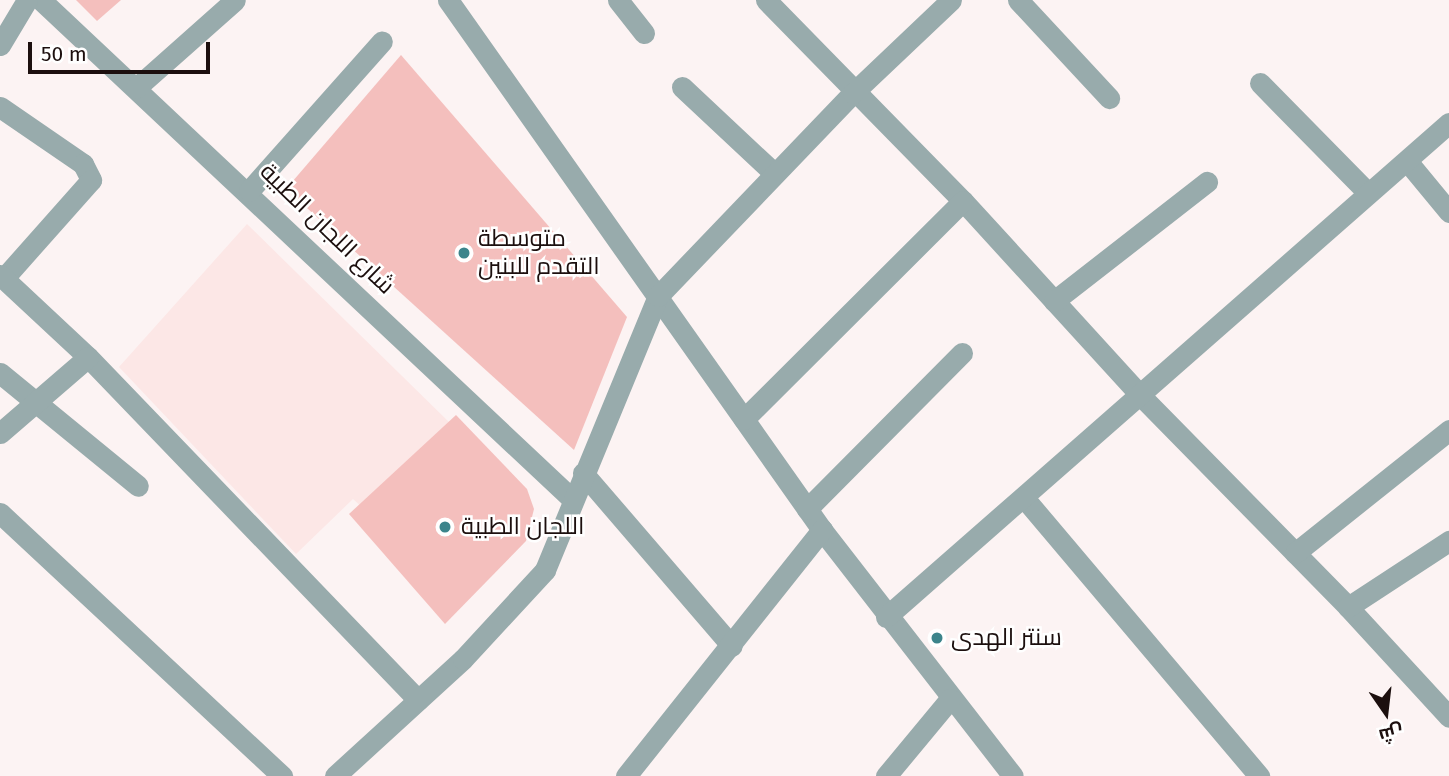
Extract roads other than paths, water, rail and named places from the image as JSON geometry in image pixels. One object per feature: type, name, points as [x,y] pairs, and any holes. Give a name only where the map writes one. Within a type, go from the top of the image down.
[{"type":"street","points":[[0,44],[27,0]]},
{"type":"street","name":"شارع اللجان الطبية","points":[[41,0],[249,191],[572,499]]},
{"type":"street","points":[[136,88],[235,0]]},
{"type":"street","points":[[448,0],[822,530],[886,617],[1013,776]]},
{"type":"street","points":[[618,0],[644,33]]},
{"type":"street","points":[[766,0],[853,93],[963,201],[1140,395],[1348,607],[1449,717]]},
{"type":"street","points":[[1018,0],[1109,98]]},
{"type":"street","points":[[335,776],[418,700],[545,570],[657,296],[939,3]]},
{"type":"street","points":[[249,191],[382,41]]},
{"type":"street","points":[[1260,83],[1367,192]]},
{"type":"street","points":[[681,87],[775,174]]},
{"type":"street","points":[[0,107],[83,164],[90,180],[2,277],[88,357],[418,700]]},
{"type":"street","points":[[886,617],[1024,499],[1367,192],[1449,123]]},
{"type":"street","points":[[1407,161],[1449,212]]},
{"type":"street","points":[[1054,301],[1207,182]]},
{"type":"street","points":[[744,419],[963,201]]},
{"type":"street","points":[[807,509],[962,353]]},
{"type":"street","points":[[0,433],[88,357]]},
{"type":"street","points":[[0,373],[138,486]]},
{"type":"street","points":[[1295,553],[1449,430]]},
{"type":"street","points":[[583,473],[732,646]]},
{"type":"street","points":[[1024,499],[1259,776]]},
{"type":"street","points":[[0,513],[282,776]]},
{"type":"street","points":[[625,776],[732,646],[822,530]]},
{"type":"street","points":[[1348,607],[1449,541]]},
{"type":"street","points":[[886,776],[950,699]]},
{"type":"place","name":"متوسطة التقدم للبنين","points":[[464,253]]},
{"type":"place","name":"اللجان الطبية","points":[[445,527]]},
{"type":"place","name":"سنتر الهدى","points":[[937,638]]}]
